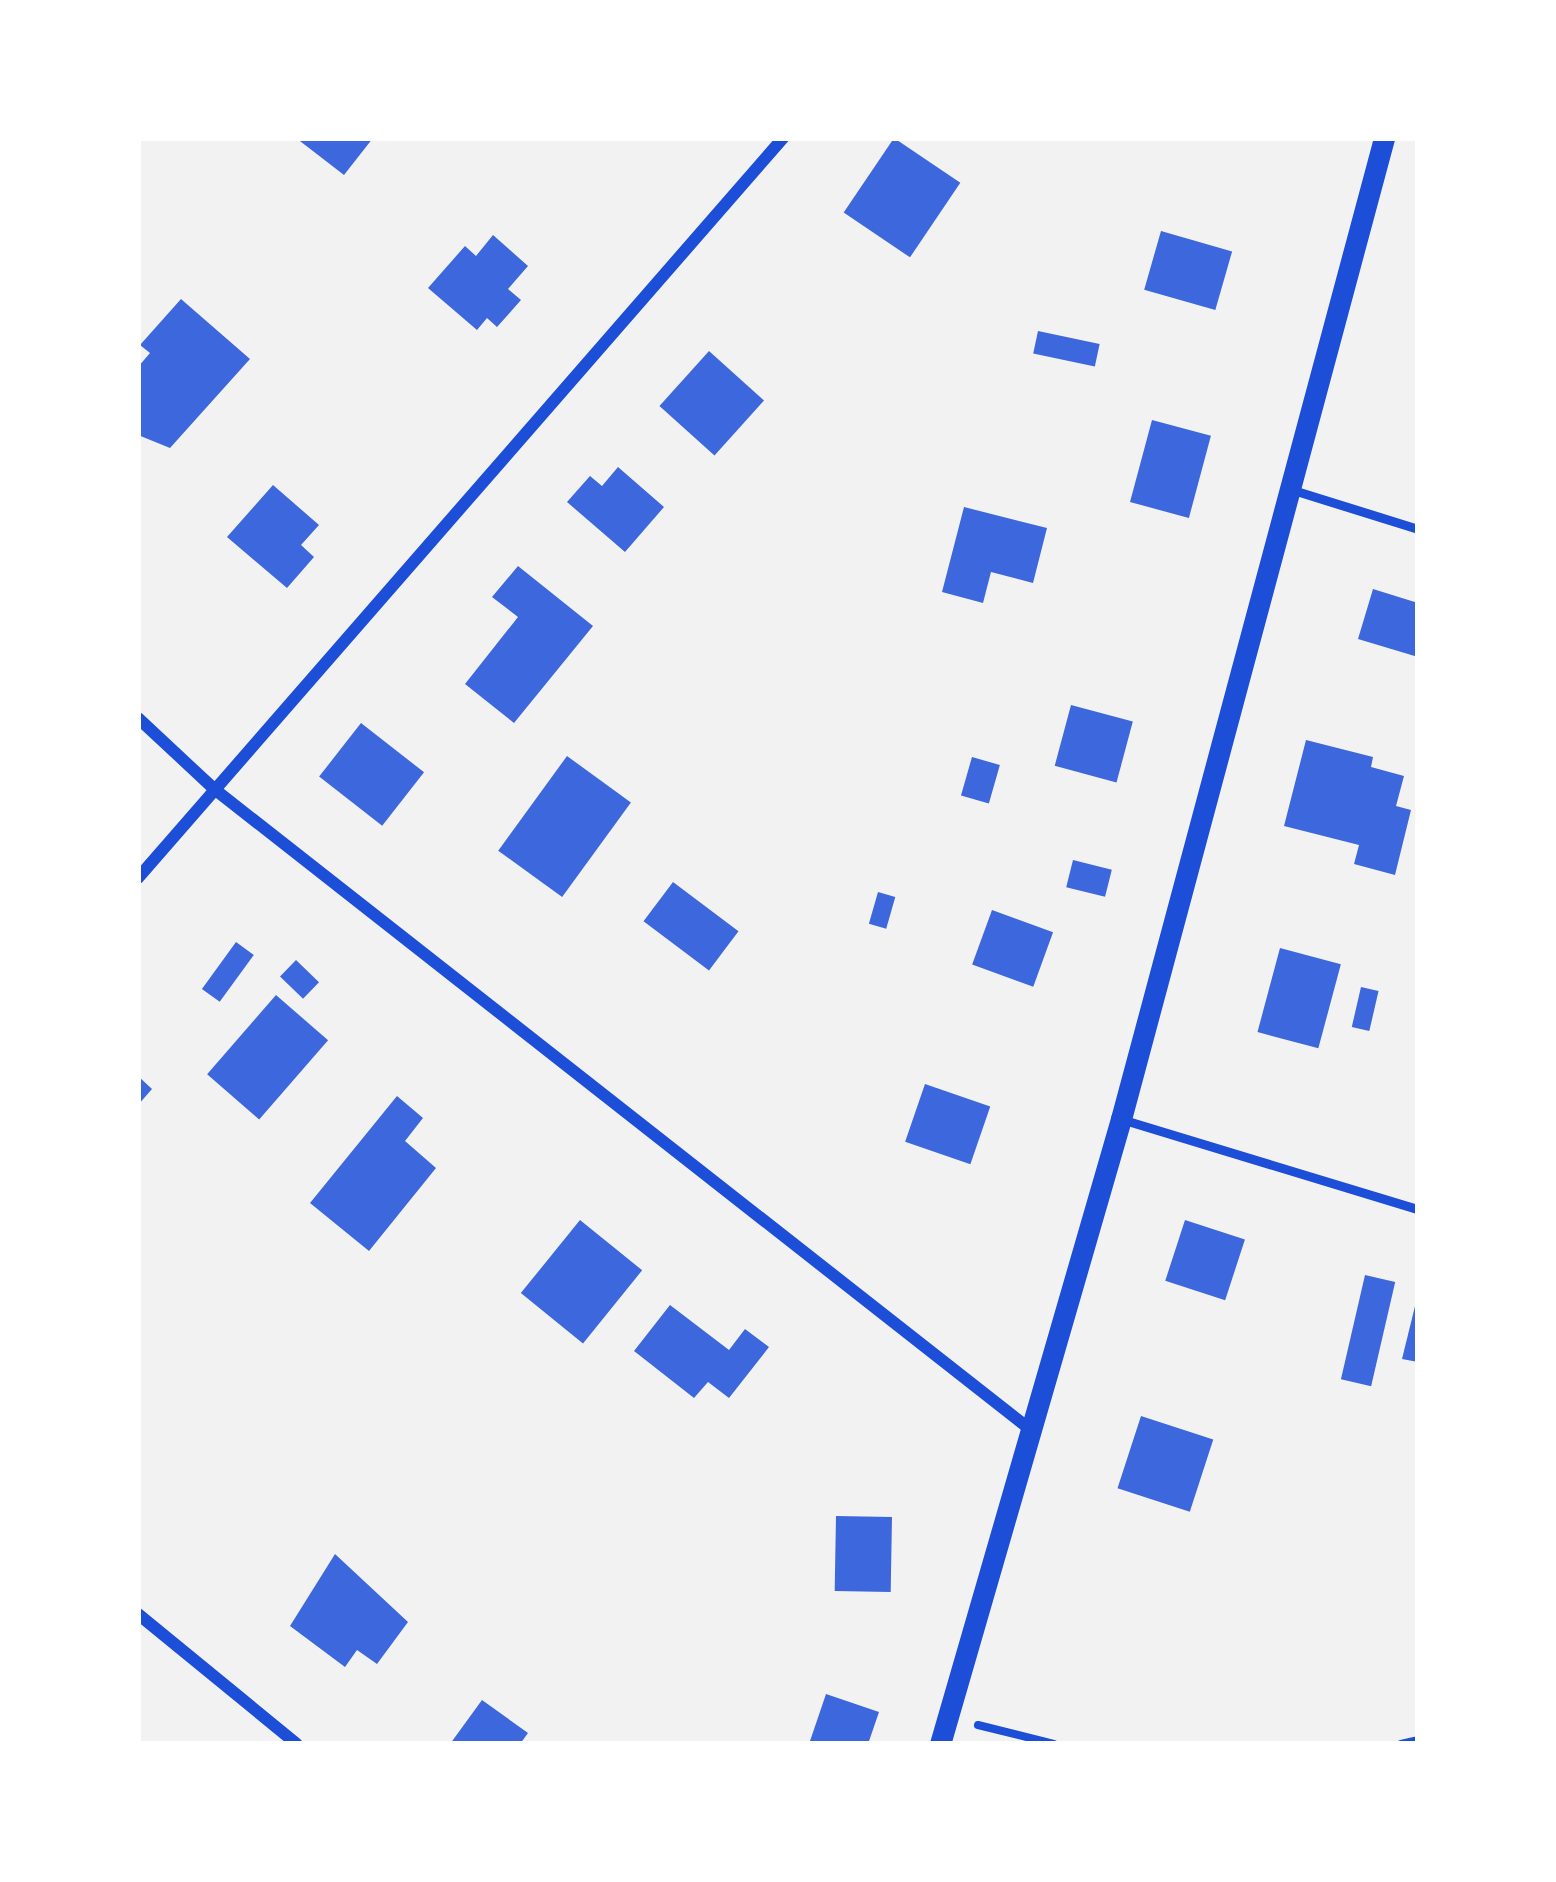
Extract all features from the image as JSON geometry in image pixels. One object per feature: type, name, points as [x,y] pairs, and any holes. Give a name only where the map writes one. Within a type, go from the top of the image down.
[{"type":"street","points":[[138,878],[783,138]]},
{"type":"street","points":[[940,1744],[1027,1426],[1121,1119],[1384,138]]},
{"type":"street","points":[[138,718],[213,788],[1027,1426]]},
{"type":"street","points":[[138,1614],[297,1744]]},
{"type":"lane","points":[[1288,489],[1418,530]]},
{"type":"lane","points":[[1121,1119],[1418,1210]]},
{"type":"path","points":[[947,1718],[1054,1744]]},
{"type":"path","points":[[1401,1744],[1418,1740]]},
{"type":"building","points":[[296,138],[373,138],[344,175]]},
{"type":"building","points":[[894,138],[960,183],[910,257],[844,213]]},
{"type":"building","points":[[1161,231],[1232,251],[1215,310],[1144,290]]},
{"type":"building","points":[[493,235],[528,266],[508,289],[521,300],[497,327],[487,318],[477,330],[428,288],[465,246],[476,256]]},
{"type":"building","points":[[181,299],[250,359],[170,448],[138,435],[138,367],[150,353],[140,345]]},
{"type":"building","points":[[1038,331],[1100,344],[1095,367],[1033,353]]},
{"type":"building","points":[[709,351],[764,401],[714,456],[659,406]]},
{"type":"building","points":[[1152,420],[1211,436],[1189,518],[1130,502]]},
{"type":"building","points":[[618,467],[664,507],[625,552],[567,502],[590,476],[602,486]]},
{"type":"building","points":[[273,485],[319,525],[301,545],[314,557],[287,588],[227,537]]},
{"type":"building","points":[[964,507],[1047,528],[1033,583],[991,572],[983,603],[942,592]]},
{"type":"building","points":[[518,566],[593,626],[514,723],[465,684],[518,617],[492,597]]},
{"type":"building","points":[[1373,589],[1418,603],[1418,657],[1358,639]]},
{"type":"building","points":[[1071,705],[1133,722],[1117,782],[1055,766]]},
{"type":"building","points":[[361,723],[424,772],[382,826],[319,777]]},
{"type":"building","points":[[1306,740],[1373,757],[1371,767],[1404,776],[1396,806],[1411,810],[1395,875],[1354,864],[1359,845],[1284,826]]},
{"type":"building","points":[[567,756],[631,802],[562,897],[498,851]]},
{"type":"building","points":[[972,757],[1000,765],[989,803],[961,795]]},
{"type":"building","points":[[1073,860],[1112,870],[1105,897],[1066,887]]},
{"type":"building","points":[[673,882],[738,931],[709,970],[644,921]]},
{"type":"building","points":[[878,892],[895,897],[886,929],[869,924]]},
{"type":"building","points":[[992,910],[1053,932],[1033,987],[972,965]]},
{"type":"building","points":[[236,942],[254,955],[220,1002],[202,989]]},
{"type":"building","points":[[1280,948],[1341,964],[1318,1048],[1257,1032]]},
{"type":"building","points":[[296,960],[319,982],[303,999],[280,977]]},
{"type":"building","points":[[1361,987],[1379,991],[1369,1031],[1352,1027]]},
{"type":"building","points":[[276,995],[328,1040],[259,1120],[207,1074]]},
{"type":"building","points":[[138,1076],[152,1089],[138,1105]]},
{"type":"building","points":[[925,1084],[990,1106],[970,1164],[905,1142]]},
{"type":"building","points":[[397,1096],[423,1118],[405,1141],[436,1168],[369,1251],[310,1203]]},
{"type":"building","points":[[580,1220],[642,1270],[583,1343],[521,1293]]},
{"type":"building","points":[[1185,1220],[1245,1239],[1225,1300],[1165,1281]]},
{"type":"building","points":[[1365,1275],[1395,1282],[1371,1386],[1341,1379]]},
{"type":"building","points":[[1418,1294],[1418,1362],[1402,1359]]},
{"type":"building","points":[[670,1305],[729,1350],[745,1329],[769,1347],[729,1398],[708,1382],[694,1398],[634,1351]]},
{"type":"building","points":[[1141,1416],[1213,1439],[1190,1512],[1118,1488]]},
{"type":"building","points":[[836,1516],[892,1517],[891,1592],[835,1591]]},
{"type":"building","points":[[335,1554],[408,1622],[377,1664],[357,1650],[345,1667],[290,1626]]},
{"type":"building","points":[[826,1694],[879,1712],[868,1744],[809,1744]]},
{"type":"building","points":[[482,1700],[528,1733],[520,1744],[450,1744]]}]
